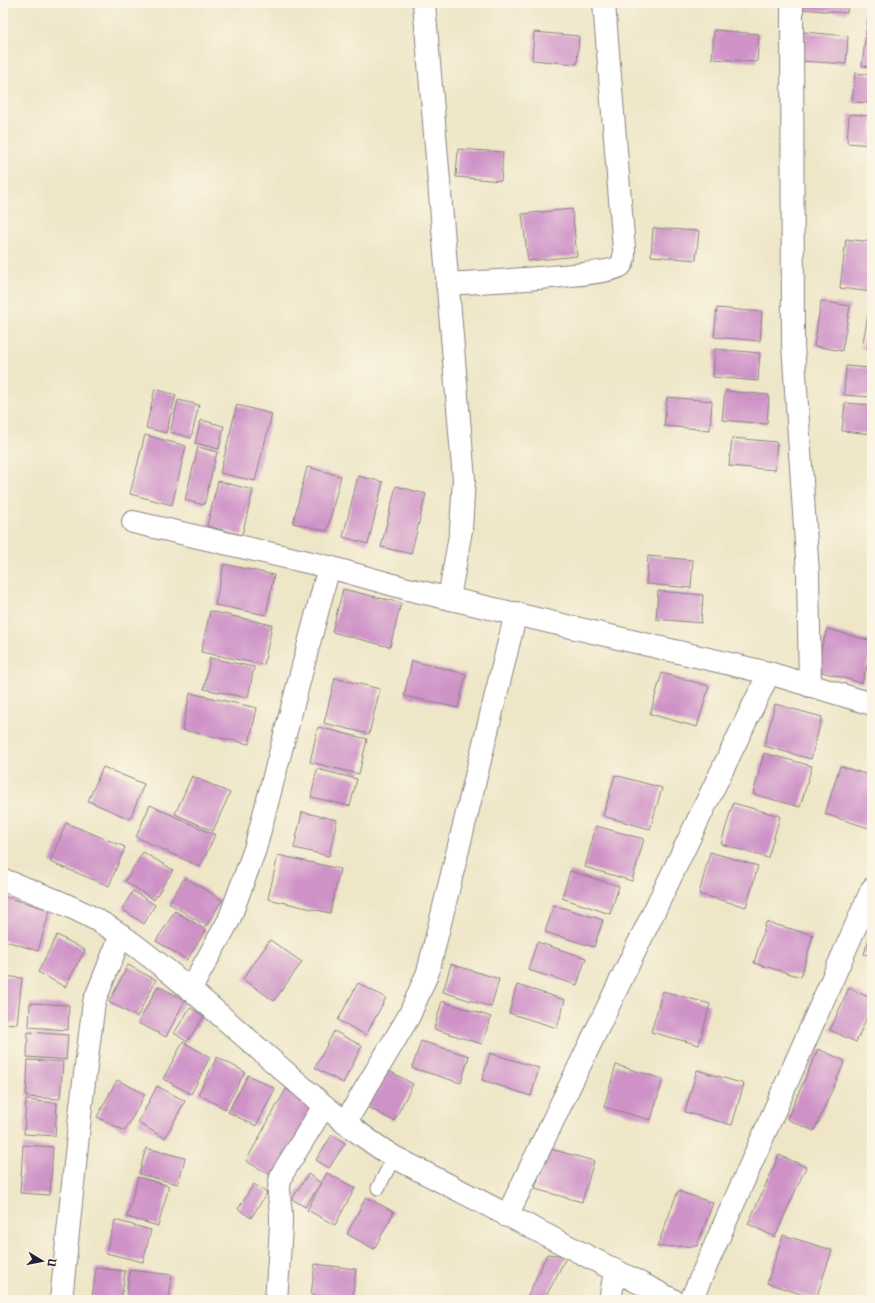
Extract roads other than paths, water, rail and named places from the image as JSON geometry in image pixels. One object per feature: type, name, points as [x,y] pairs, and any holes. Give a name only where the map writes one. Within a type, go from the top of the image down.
[{"type":"street","points":[[424,3],[464,479],[461,530],[449,598]]},
{"type":"street","points":[[447,284],[586,273],[610,270],[619,267],[623,263],[624,248],[604,3]]},
{"type":"street","points":[[792,3],[793,344],[808,574],[810,686]]},
{"type":"street","points":[[134,522],[329,567],[449,598],[769,673],[872,704]]},
{"type":"street","points":[[190,990],[229,920],[255,849],[329,567]]},
{"type":"street","points":[[345,1123],[409,1016],[428,972],[516,613]]},
{"type":"street","points":[[507,1216],[769,673]]},
{"type":"street","points":[[3,880],[62,902],[121,935],[190,990],[324,1106],[345,1123],[394,1157],[673,1300]]},
{"type":"street","points":[[691,1300],[872,889]]},
{"type":"street","points":[[61,1300],[81,1106],[94,1002],[121,935]]},
{"type":"street","points":[[276,1300],[281,1224],[278,1186],[282,1174],[324,1106]]},
{"type":"street","points":[[610,1300],[615,1271]]},
{"type":"lane","points":[[378,1188],[394,1157]]}]
